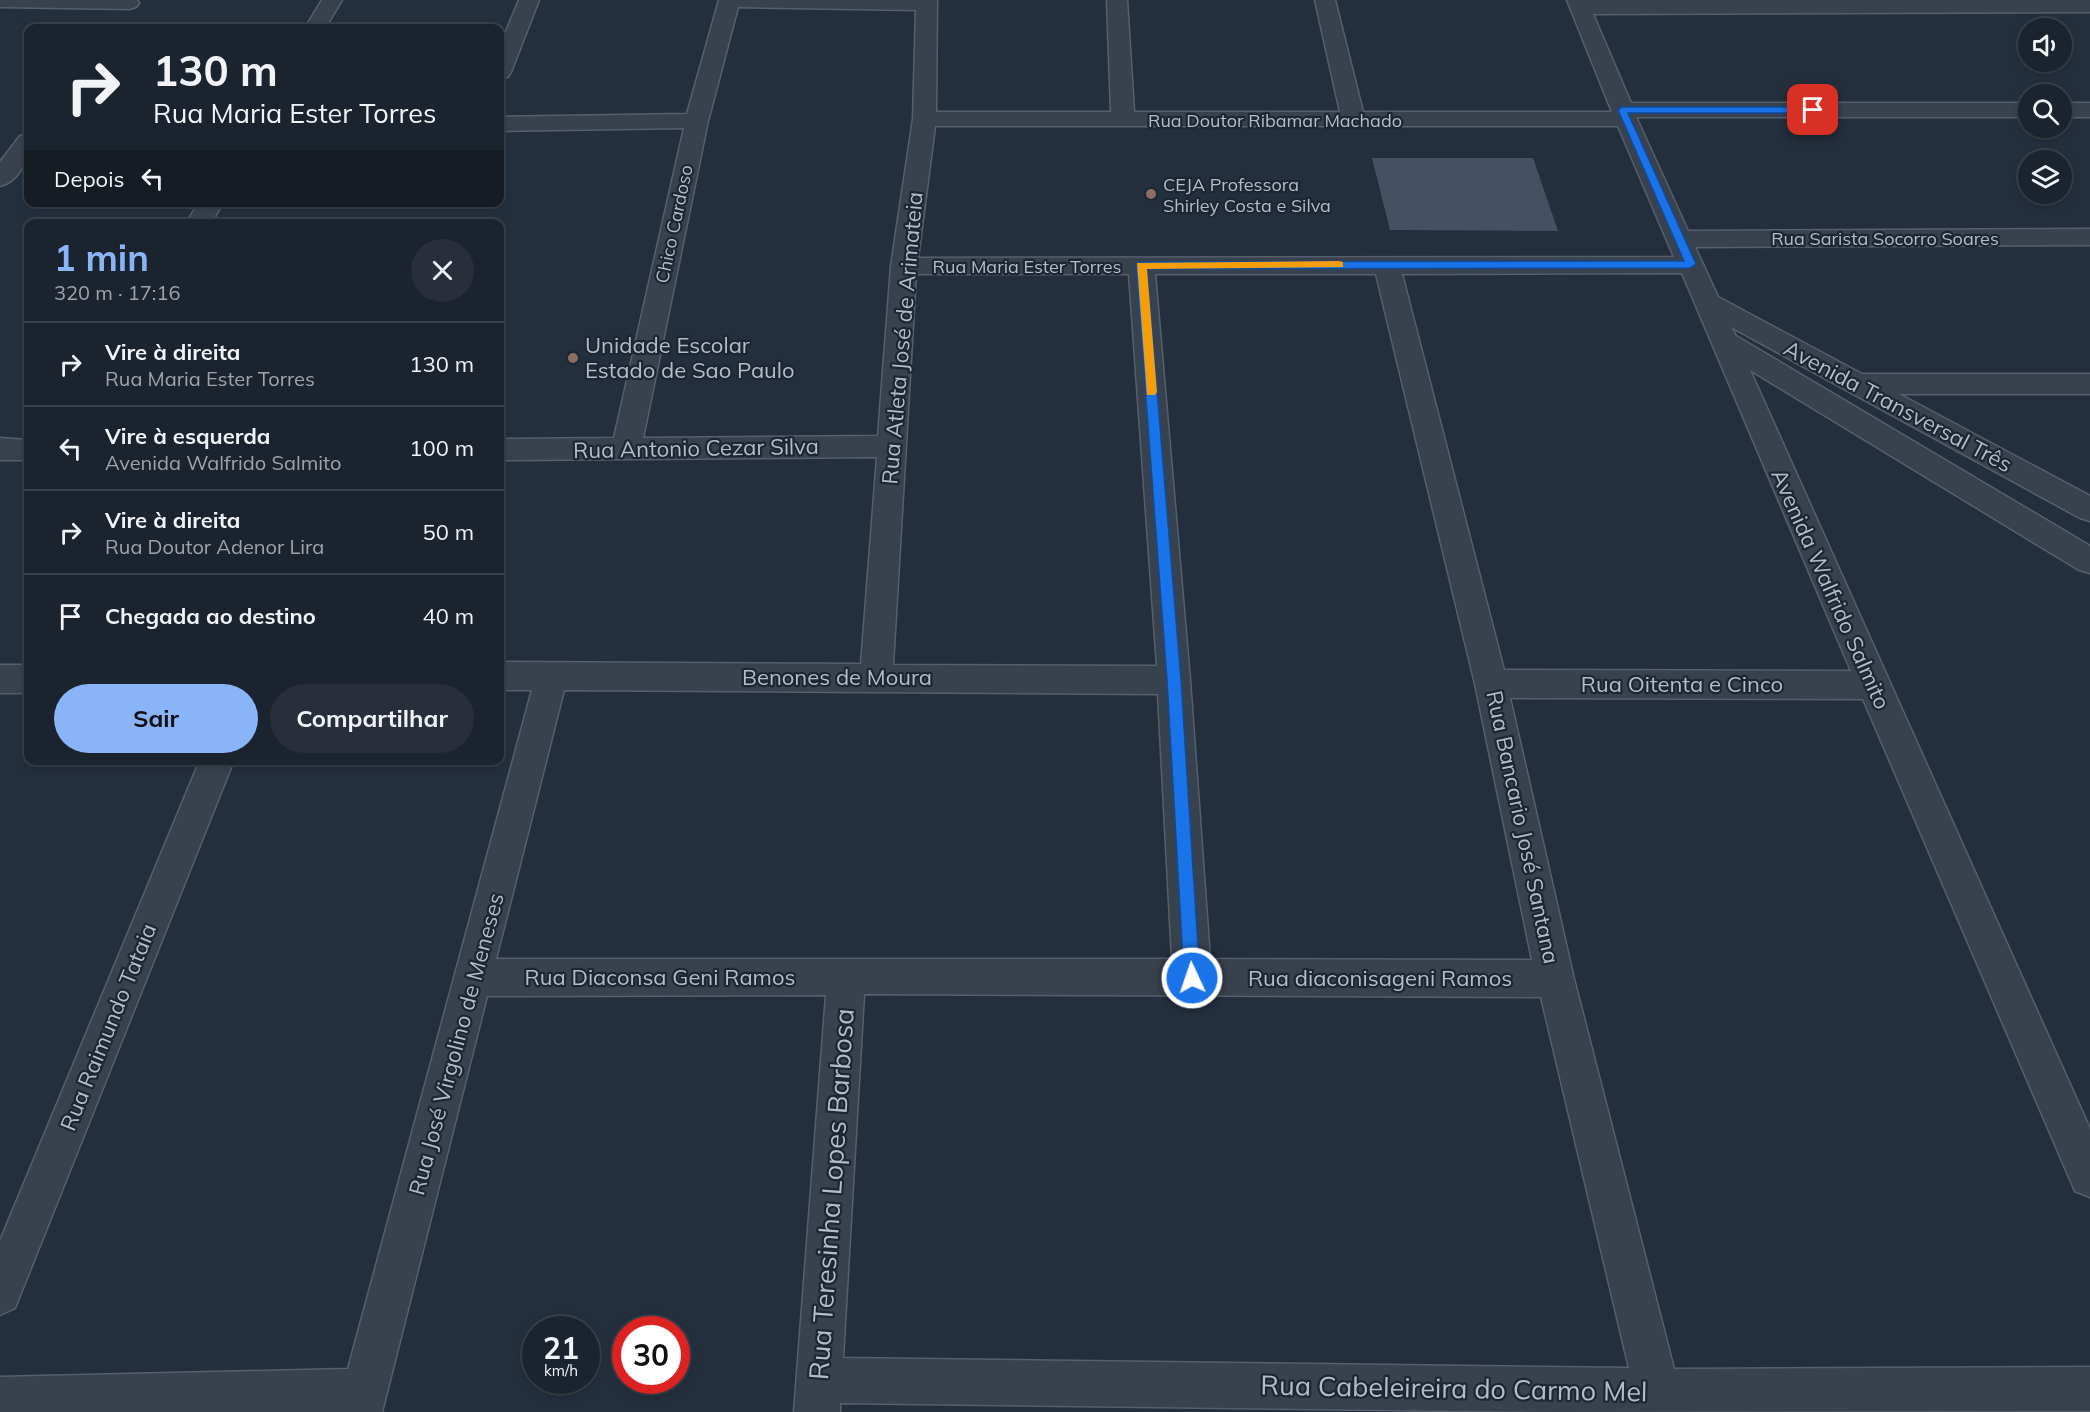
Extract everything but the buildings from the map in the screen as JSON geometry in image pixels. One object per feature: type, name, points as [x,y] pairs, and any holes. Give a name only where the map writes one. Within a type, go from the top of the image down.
[{"type":"street","points":[[317,24],[332,0]]},
{"type":"street","points":[[504,62],[530,0]]},
{"type":"street","points":[[1117,0],[1123,120]]},
{"type":"street","points":[[1325,0],[1353,119]]},
{"type":"street","points":[[729,1],[926,2]]},
{"type":"street","name":"Chico Cardoso","points":[[626,450],[697,121],[729,1]]},
{"type":"street","points":[[0,2],[125,8]]},
{"type":"street","name":"Rua Atleta José de Arimateia","points":[[876,677],[904,266],[924,119],[926,2]]},
{"type":"street","points":[[1579,4],[2090,6]]},
{"type":"street","name":"Avenida Walfrido Salmito","points":[[1579,4],[1624,114],[2090,1176]]},
{"type":"street","name":"Rua Doutor Ribamar Machado","points":[[924,119],[1353,119],[2018,110]]},
{"type":"street","points":[[2072,110],[2090,110]]},
{"type":"street","points":[[504,124],[697,121]]},
{"type":"street","points":[[0,178],[24,146]]},
{"type":"street","name":"Rua Sarista Socorro Soares","points":[[1685,252],[2090,237]]},
{"type":"street","name":"Rua Maria Ester Torres","points":[[904,266],[1387,265],[1685,252]]},
{"type":"street","points":[[1141,265],[1174,680],[1192,978]]},
{"type":"street","name":"Rua Bancario José Santana","points":[[1387,265],[1491,684],[1555,979],[1657,1390]]},
{"type":"street","name":"Avenida Transversal Três","points":[[1707,302],[2090,510]]},
{"type":"street","name":"Avenida Transversal Três","points":[[1725,342],[2090,561]]},
{"type":"street","points":[[1857,384],[2090,384]]},
{"type":"street","name":"Rua Antonio Cezar Silva","points":[[504,450],[893,446]]},
{"type":"street","points":[[0,449],[24,450]]},
{"type":"street","name":"Rua José Virgolino de Meneses","points":[[361,1401],[552,675]]},
{"type":"street","name":"Benones de Moura","points":[[504,676],[1174,680]]},
{"type":"street","points":[[0,679],[24,679]]},
{"type":"street","name":"Rua Oitenta e Cinco","points":[[1491,684],[1873,685]]},
{"type":"street","name":"Rua Raimundo Tataia","points":[[0,1293],[215,765]]},
{"type":"street","name":"Rua Diaconsa Geni Ramos","points":[[474,978],[846,975]]},
{"type":"street","name":"Rua diaconisageni Ramos","points":[[846,975],[1555,979]]},
{"type":"street","name":"Rua Teresinha Lopes Barbosa","points":[[818,1396],[846,975]]},
{"type":"street","name":"Rua Cabeleireira do Carmo Mel","points":[[818,1396],[2090,1389]]},
{"type":"street","points":[[0,1399],[361,1401]]},
{"type":"slow traffic","points":[[1151,392],[1141,265],[1339,265]]},
{"type":"place","name":"CEJA Professora Shirley Costa e Silva","points":[[1151,194]]},
{"type":"place","name":"Unidade Escolar Estado de Sao Paulo","points":[[573,358]]},
{"type":"route","points":[[1192,978],[1174,680],[1141,265],[1690,264],[1622,110],[1813,110]]}]
